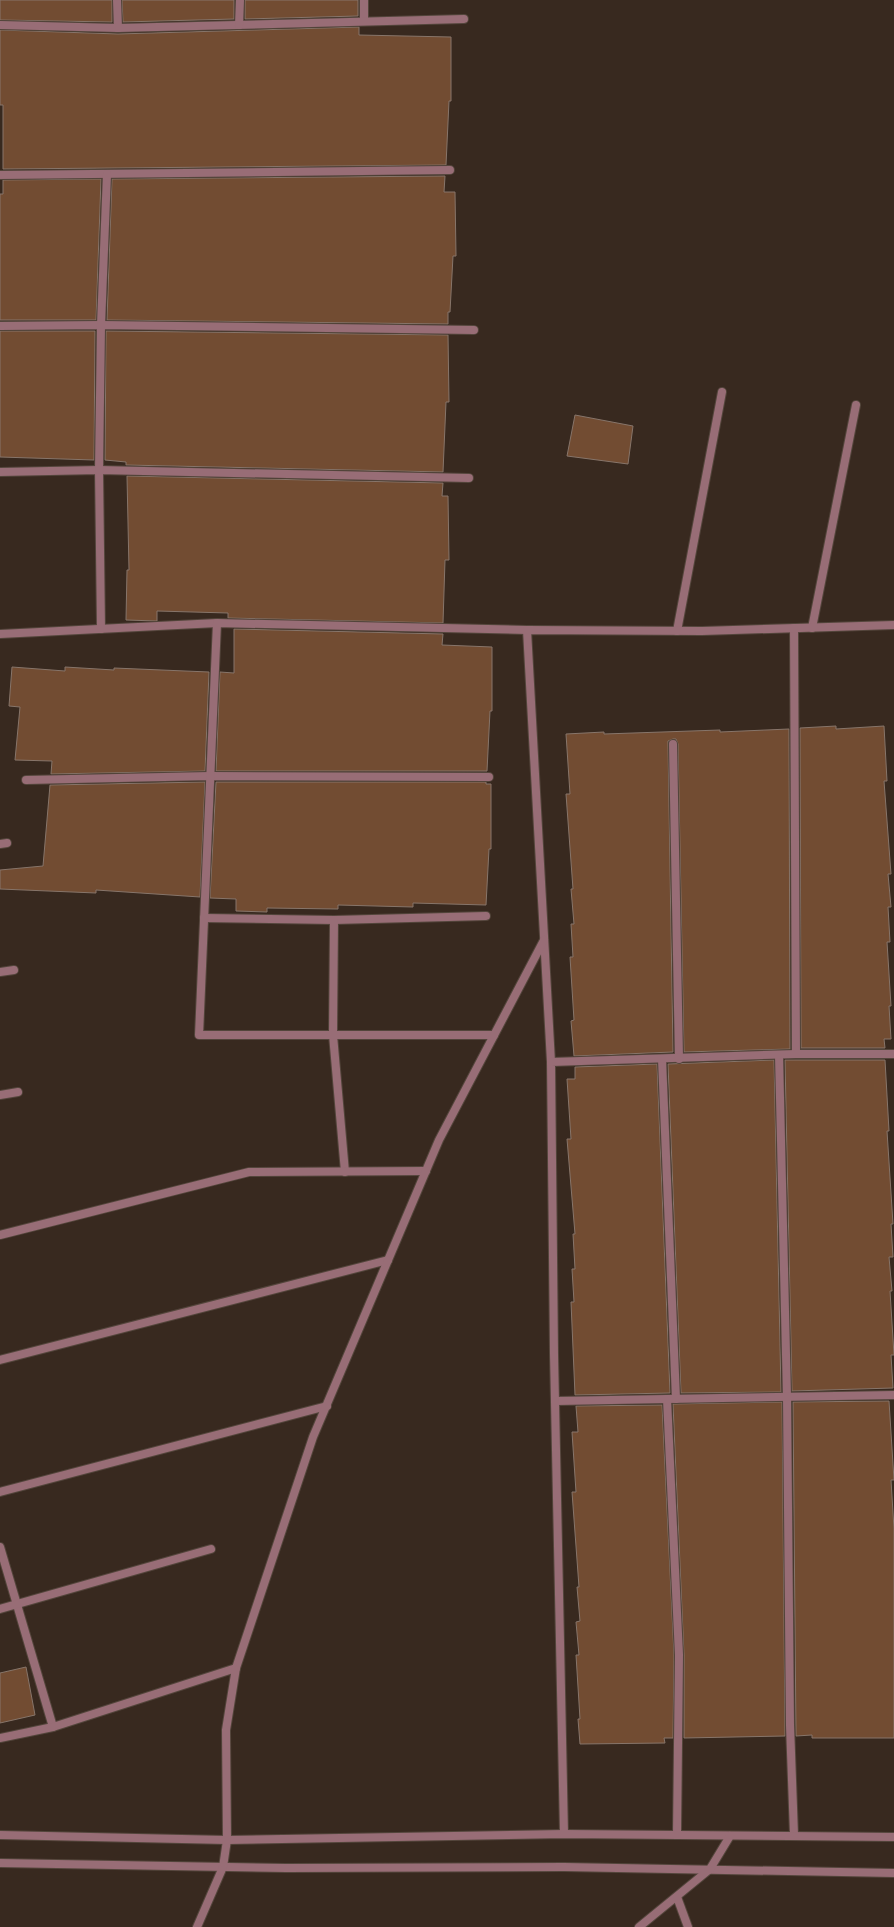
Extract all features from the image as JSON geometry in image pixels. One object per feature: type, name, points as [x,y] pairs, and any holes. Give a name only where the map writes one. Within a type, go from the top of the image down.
[{"type":"street","points":[[117,0],[118,28]]},
{"type":"street","points":[[239,25],[240,0]]},
{"type":"street","points":[[364,0],[364,20]]},
{"type":"street","points":[[0,25],[118,28],[364,20],[464,19]]},
{"type":"street","points":[[0,175],[450,170]]},
{"type":"street","points":[[101,629],[99,470],[101,325],[107,174]]},
{"type":"street","points":[[0,326],[101,325],[474,330]]},
{"type":"street","points":[[677,631],[722,392]]},
{"type":"street","points":[[812,628],[856,405]]},
{"type":"street","points":[[0,472],[99,470],[468,478]]},
{"type":"street","points":[[0,634],[217,623],[527,630],[677,631],[894,625]]},
{"type":"street","points":[[217,623],[199,1035],[494,1035]]},
{"type":"street","points":[[794,628],[796,1054]]},
{"type":"street","points":[[527,630],[551,1062],[564,1834]]},
{"type":"street","points":[[673,744],[679,1058]]},
{"type":"street","points":[[26,780],[210,776],[489,777]]},
{"type":"street","points":[[204,918],[334,920],[486,916]]},
{"type":"street","points":[[334,920],[332,1035],[345,1172]]},
{"type":"street","points":[[196,1927],[223,1867],[227,1840],[226,1730],[236,1668],[314,1437],[439,1140],[544,940]]},
{"type":"street","points":[[0,972],[14,970]]},
{"type":"street","points":[[551,1062],[796,1054],[894,1054]]},
{"type":"street","points":[[779,1055],[786,1397],[790,1725],[794,1835]]},
{"type":"street","points":[[662,1059],[679,1655],[677,1834]]},
{"type":"street","points":[[0,1095],[18,1092]]},
{"type":"street","points":[[0,1236],[249,1172],[426,1171]]},
{"type":"street","points":[[0,1360],[388,1260]]},
{"type":"street","points":[[556,1401],[894,1395]]},
{"type":"street","points":[[0,1492],[327,1406]]},
{"type":"street","points":[[0,1547],[53,1727]]},
{"type":"street","points":[[0,1609],[211,1549]]},
{"type":"street","points":[[0,1738],[53,1727],[236,1668]]},
{"type":"street","points":[[0,1835],[227,1840],[564,1834],[894,1837]]},
{"type":"street","points":[[639,1927],[710,1869],[730,1836]]},
{"type":"street","points":[[0,1864],[223,1867],[564,1867],[894,1873]]},
{"type":"street","points":[[677,1897],[688,1927]]},
{"type":"building","points":[[0,0],[112,0],[112,22],[0,20]]},
{"type":"building","points":[[122,0],[234,0],[234,19],[123,22]]},
{"type":"building","points":[[245,0],[358,0],[358,16],[245,19]]},
{"type":"building","points":[[359,27],[359,35],[451,37],[451,101],[449,101],[446,165],[3,169],[3,105],[0,105],[0,30],[118,34]]},
{"type":"building","points":[[445,176],[444,192],[455,192],[456,256],[453,256],[448,324],[107,320],[112,179]]},
{"type":"building","points":[[101,179],[96,320],[0,320],[0,194],[3,194],[3,180]]},
{"type":"building","points":[[0,331],[95,331],[94,460],[0,457]]},
{"type":"building","points":[[106,331],[448,335],[449,402],[446,402],[443,472],[126,465],[126,462],[105,460]]},
{"type":"building","points":[[575,415],[633,426],[628,464],[567,456]]},
{"type":"building","points":[[127,476],[443,483],[442,496],[448,496],[449,560],[445,560],[443,623],[228,618],[228,613],[157,611],[157,621],[126,620],[127,570],[129,570]]},
{"type":"building","points":[[234,629],[443,634],[442,645],[492,647],[492,711],[490,711],[487,771],[216,771],[220,672],[234,673]]},
{"type":"building","points":[[12,667],[65,671],[65,667],[114,670],[114,668],[209,672],[205,771],[51,774],[52,761],[15,760],[20,707],[9,706]]},
{"type":"building","points":[[836,726],[836,729],[884,726],[887,781],[884,781],[891,874],[888,874],[891,907],[888,907],[890,942],[887,942],[891,1006],[889,1006],[891,1039],[884,1039],[885,1048],[801,1048],[800,728]]},
{"type":"building","points":[[789,729],[790,1049],[684,1052],[678,744],[676,739],[673,739],[668,741],[668,744],[673,1052],[574,1056],[571,1021],[574,1020],[570,957],[573,957],[571,924],[574,924],[566,794],[570,794],[566,734],[720,730],[720,732]]},
{"type":"building","points":[[205,782],[200,897],[96,890],[96,893],[0,889],[0,870],[43,866],[50,785]]},
{"type":"building","points":[[216,782],[486,782],[486,784],[491,784],[491,849],[489,849],[486,905],[413,903],[413,907],[338,905],[338,909],[267,908],[267,912],[236,911],[236,899],[210,898]]},
{"type":"building","points":[[774,1060],[781,1392],[681,1393],[668,1064]]},
{"type":"building","points":[[785,1060],[885,1060],[889,1131],[887,1131],[893,1224],[891,1224],[893,1257],[889,1257],[892,1291],[890,1291],[894,1355],[891,1355],[893,1388],[792,1391]]},
{"type":"building","points":[[657,1064],[670,1393],[575,1395],[571,1302],[574,1302],[572,1269],[575,1269],[573,1234],[575,1234],[567,1139],[571,1139],[567,1079],[575,1079],[575,1067]]},
{"type":"building","points":[[889,1401],[894,1480],[891,1480],[894,1529],[894,1738],[812,1738],[812,1735],[796,1736],[793,1402]]},
{"type":"building","points":[[782,1402],[785,1736],[684,1738],[684,1655],[673,1404]]},
{"type":"building","points":[[662,1405],[674,1655],[673,1738],[664,1738],[665,1743],[580,1744],[576,1655],[579,1655],[576,1622],[580,1621],[577,1587],[579,1587],[572,1492],[576,1492],[572,1432],[578,1432],[576,1406]]},
{"type":"building","points":[[26,1667],[35,1715],[0,1723],[0,1673]]}]
